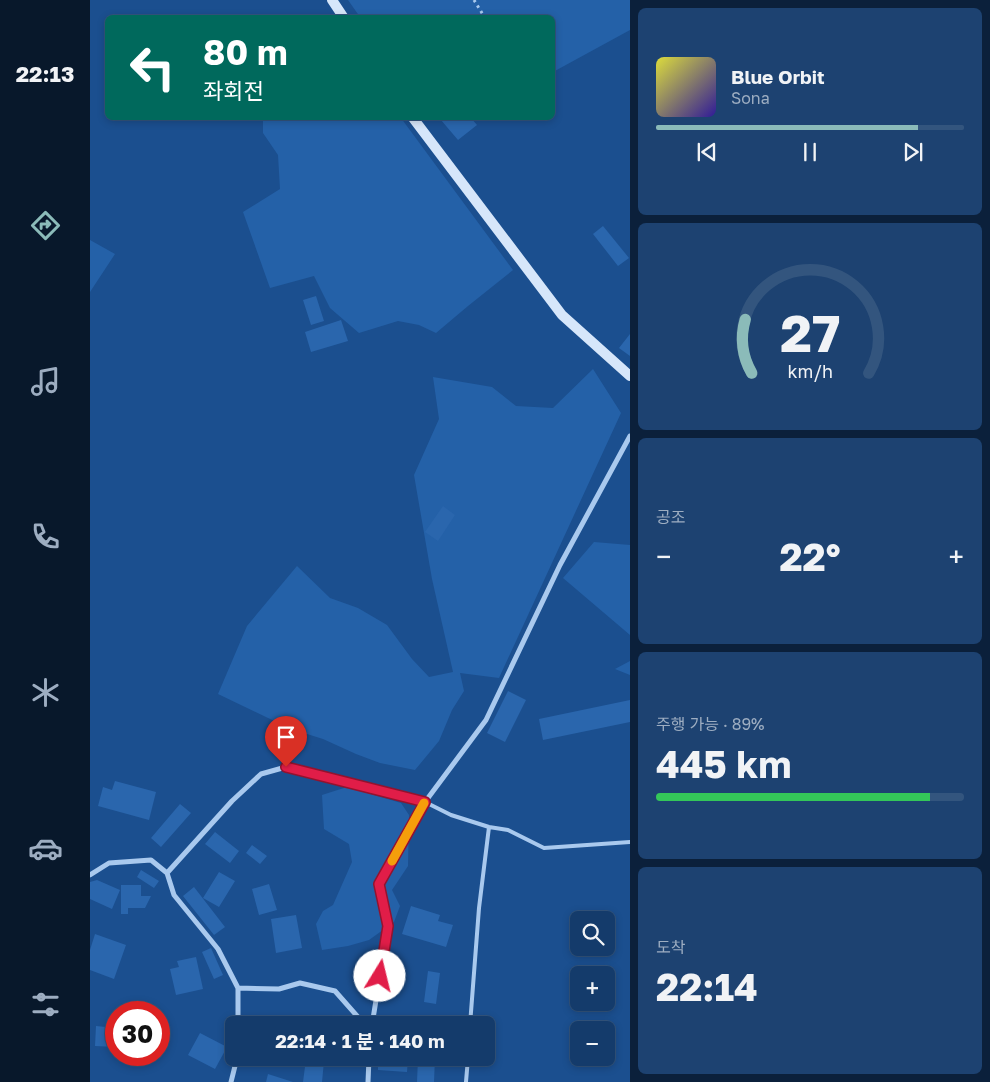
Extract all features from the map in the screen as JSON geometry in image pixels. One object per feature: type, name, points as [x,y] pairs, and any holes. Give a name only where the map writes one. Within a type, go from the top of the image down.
[{"type":"street","points":[[332,0],[342,15]]},
{"type":"street","points":[[415,120],[562,315],[630,376]]},
{"type":"street","points":[[373,1016],[388,926],[379,884],[425,802],[486,720],[560,565],[630,436]]},
{"type":"street","points":[[167,873],[232,800],[261,774],[286,767],[425,802]]},
{"type":"street","points":[[90,875],[109,863],[151,860],[167,873],[174,895],[218,949],[238,988],[238,1016]]},
{"type":"street","points":[[238,988],[279,989],[300,983],[335,991],[357,1016]]},
{"type":"street","points":[[231,1082],[235,1066]]},
{"type":"street","points":[[368,1082],[369,1066]]},
{"type":"lane","points":[[425,802],[451,815],[489,827],[508,830],[544,848],[630,842]]},
{"type":"lane","points":[[471,1016],[479,908],[489,827]]},
{"type":"lane","points":[[466,1082],[467,1066]]},
{"type":"path","points":[[474,0],[483,15]]},
{"type":"shaded area","points":[[348,0],[630,0],[630,30],[555,71],[555,15],[359,15]]},
{"type":"shaded area","points":[[263,120],[402,120],[513,270],[436,333],[419,325],[398,321],[359,333],[330,308],[314,276],[270,288],[243,212],[280,189],[278,155],[263,133]]},
{"type":"shaded area","points":[[90,240],[115,254],[90,292]]},
{"type":"shaded area","points":[[593,369],[621,413],[499,678],[460,673],[464,691],[452,710],[439,741],[415,770],[380,763],[323,739],[291,729],[218,694],[247,626],[297,566],[330,598],[358,608],[387,625],[412,659],[429,677],[453,672],[432,579],[414,475],[439,419],[433,377],[492,387],[516,406],[553,408]]},
{"type":"shaded area","points":[[594,542],[630,545],[630,635],[563,578]]},
{"type":"shaded area","points":[[630,661],[630,675],[615,669]]},
{"type":"shaded area","points":[[347,787],[401,803],[409,815],[408,866],[392,890],[400,906],[394,922],[369,940],[322,950],[316,924],[323,911],[333,905],[352,862],[349,844],[324,829],[322,795]]},
{"type":"building","points":[[441,120],[473,120],[477,125],[458,140]]},
{"type":"building","points":[[603,226],[629,258],[618,266],[593,234]]},
{"type":"building","points":[[316,296],[324,321],[311,325],[303,300]]},
{"type":"building","points":[[341,320],[348,341],[311,352],[305,332]]},
{"type":"building","points":[[630,334],[630,356],[619,348]]},
{"type":"building","points":[[443,506],[455,515],[438,541],[425,532]]},
{"type":"building","points":[[508,691],[526,700],[505,742],[487,733]]},
{"type":"building","points":[[630,700],[630,722],[543,740],[539,719]]},
{"type":"building","points":[[115,781],[156,792],[149,820],[98,806],[103,787],[112,790]]},
{"type":"building","points":[[180,804],[191,813],[161,847],[151,838]]},
{"type":"building","points":[[215,832],[239,851],[230,863],[205,844]]},
{"type":"building","points":[[252,845],[267,856],[260,864],[246,853]]},
{"type":"building","points":[[141,870],[159,881],[154,888],[137,877]]},
{"type":"building","points":[[219,872],[235,881],[219,907],[203,898]]},
{"type":"building","points":[[97,880],[120,890],[112,909],[90,899],[90,882]]},
{"type":"building","points":[[269,884],[277,910],[259,915],[252,889]]},
{"type":"building","points":[[121,885],[141,885],[141,896],[151,896],[145,908],[128,908],[128,914],[121,914]]},
{"type":"building","points":[[194,887],[225,927],[214,935],[183,896]]},
{"type":"building","points":[[411,906],[440,915],[438,921],[453,925],[446,947],[402,934]]},
{"type":"building","points":[[296,915],[302,948],[276,953],[271,919]]},
{"type":"building","points":[[95,934],[126,945],[114,979],[90,970],[90,950]]},
{"type":"building","points":[[211,948],[223,975],[214,979],[202,952]]},
{"type":"building","points":[[196,957],[203,989],[176,995],[170,969],[179,967],[177,961]]},
{"type":"building","points":[[428,971],[440,973],[436,1004],[424,1002]]},
{"type":"building","points":[[96,1026],[105,1027],[105,1046],[95,1046]]},
{"type":"building","points":[[200,1033],[225,1046],[225,1051],[215,1069],[188,1055]]},
{"type":"building","points":[[305,1066],[324,1066],[322,1082],[303,1082]]},
{"type":"building","points":[[378,1066],[407,1066],[407,1072],[378,1070]]},
{"type":"building","points":[[418,1066],[435,1066],[434,1082],[417,1082]]},
{"type":"building","points":[[268,1074],[293,1082],[266,1082]]},
{"type":"slow traffic","points":[[392,861],[424,803]]},
{"type":"route","points":[[286,767],[425,802],[379,884],[388,926],[380,976]]}]
